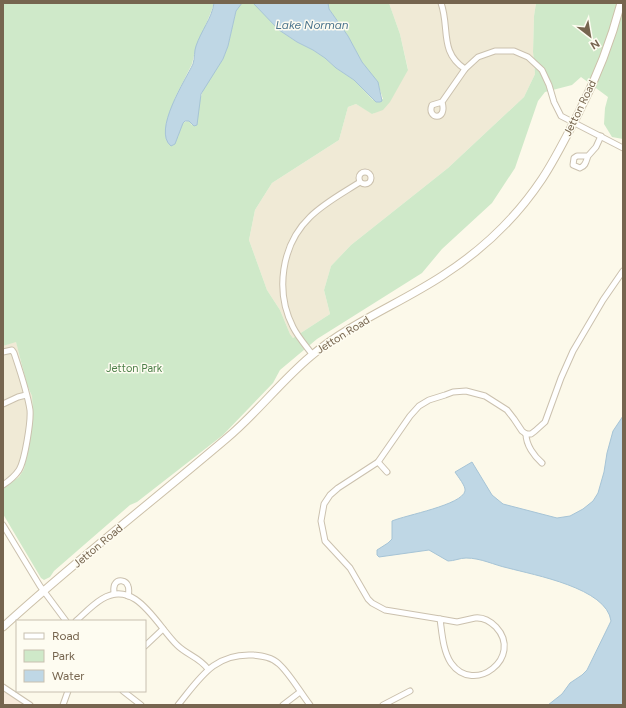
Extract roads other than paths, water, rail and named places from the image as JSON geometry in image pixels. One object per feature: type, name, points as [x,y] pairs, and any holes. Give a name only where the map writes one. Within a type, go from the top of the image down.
[{"type":"street","points":[[441,3],[445,20],[448,50],[457,63],[465,69]]},
{"type":"street","name":"Jetton Road","points":[[3,627],[230,436],[289,375],[312,354],[346,331],[440,277],[483,246],[512,217],[535,189],[555,158],[574,123],[603,62],[621,3]]},
{"type":"street","points":[[442,102],[465,69],[478,57],[489,52],[507,50],[525,56],[542,70],[561,116],[623,148]]},
{"type":"street","points":[[588,156],[596,147],[601,136]]},
{"type":"street","points":[[312,354],[293,328],[285,305],[283,275],[287,253],[294,238],[309,218],[335,198],[360,182]]},
{"type":"street","points":[[526,434],[531,434],[546,422],[561,378],[573,351],[603,300],[623,271]]},
{"type":"street","points":[[3,352],[12,350],[14,353],[30,411],[23,460],[19,470],[3,484]]},
{"type":"street","points":[[440,619],[448,659],[451,664],[460,671],[471,675],[484,674],[489,672],[500,662],[504,650],[504,642],[499,631],[491,622],[479,618],[457,622],[440,619],[393,611],[377,606],[368,599],[350,568],[325,541],[322,532],[322,515],[327,499],[338,488],[378,462],[410,416],[419,406],[429,400],[452,392],[474,392],[490,399],[510,414],[522,431],[526,434],[530,449],[542,463]]},
{"type":"street","points":[[3,404],[26,395]]},
{"type":"street","points":[[378,462],[387,472]]},
{"type":"street","points":[[3,525],[30,570],[65,620]]},
{"type":"street","points":[[114,594],[115,583],[118,581],[123,581],[126,582],[129,587],[128,596]]},
{"type":"street","points":[[77,620],[101,600],[114,594],[128,596],[137,600],[144,606],[177,645],[200,660],[208,669]]},
{"type":"street","points":[[146,645],[163,629]]},
{"type":"street","points":[[178,705],[208,669],[222,660],[235,656],[247,655],[265,657],[279,664],[310,705]]},
{"type":"street","points":[[3,687],[30,705]]},
{"type":"street","points":[[383,705],[410,690]]},
{"type":"street","points":[[63,705],[65,692]]},
{"type":"street","points":[[124,692],[141,705]]},
{"type":"street","points":[[283,705],[300,692]]},
{"type":"water","points":[[214,3],[242,3],[236,11],[228,46],[223,59],[201,94],[197,125],[194,126],[189,121],[185,121],[175,144],[171,146],[166,139],[165,129],[168,117],[172,105],[193,64],[196,46],[211,14]]},
{"type":"water","name":"Lake Norman","points":[[253,3],[328,3],[329,9],[348,36],[362,62],[378,82],[382,101],[376,102],[354,80],[336,68],[325,58],[279,30]]},
{"type":"water","points":[[623,416],[623,705],[548,705],[562,694],[570,683],[587,670],[611,621],[606,610],[597,600],[584,592],[551,579],[477,559],[464,558],[448,561],[429,550],[379,557],[377,555],[377,550],[392,539],[392,521],[433,509],[454,501],[462,496],[465,489],[455,472],[472,462],[492,495],[503,504],[557,518],[570,516],[583,509],[593,501],[598,493],[613,431]]},
{"type":"park label","name":"Jetton Park","points":[[134,368]]}]
